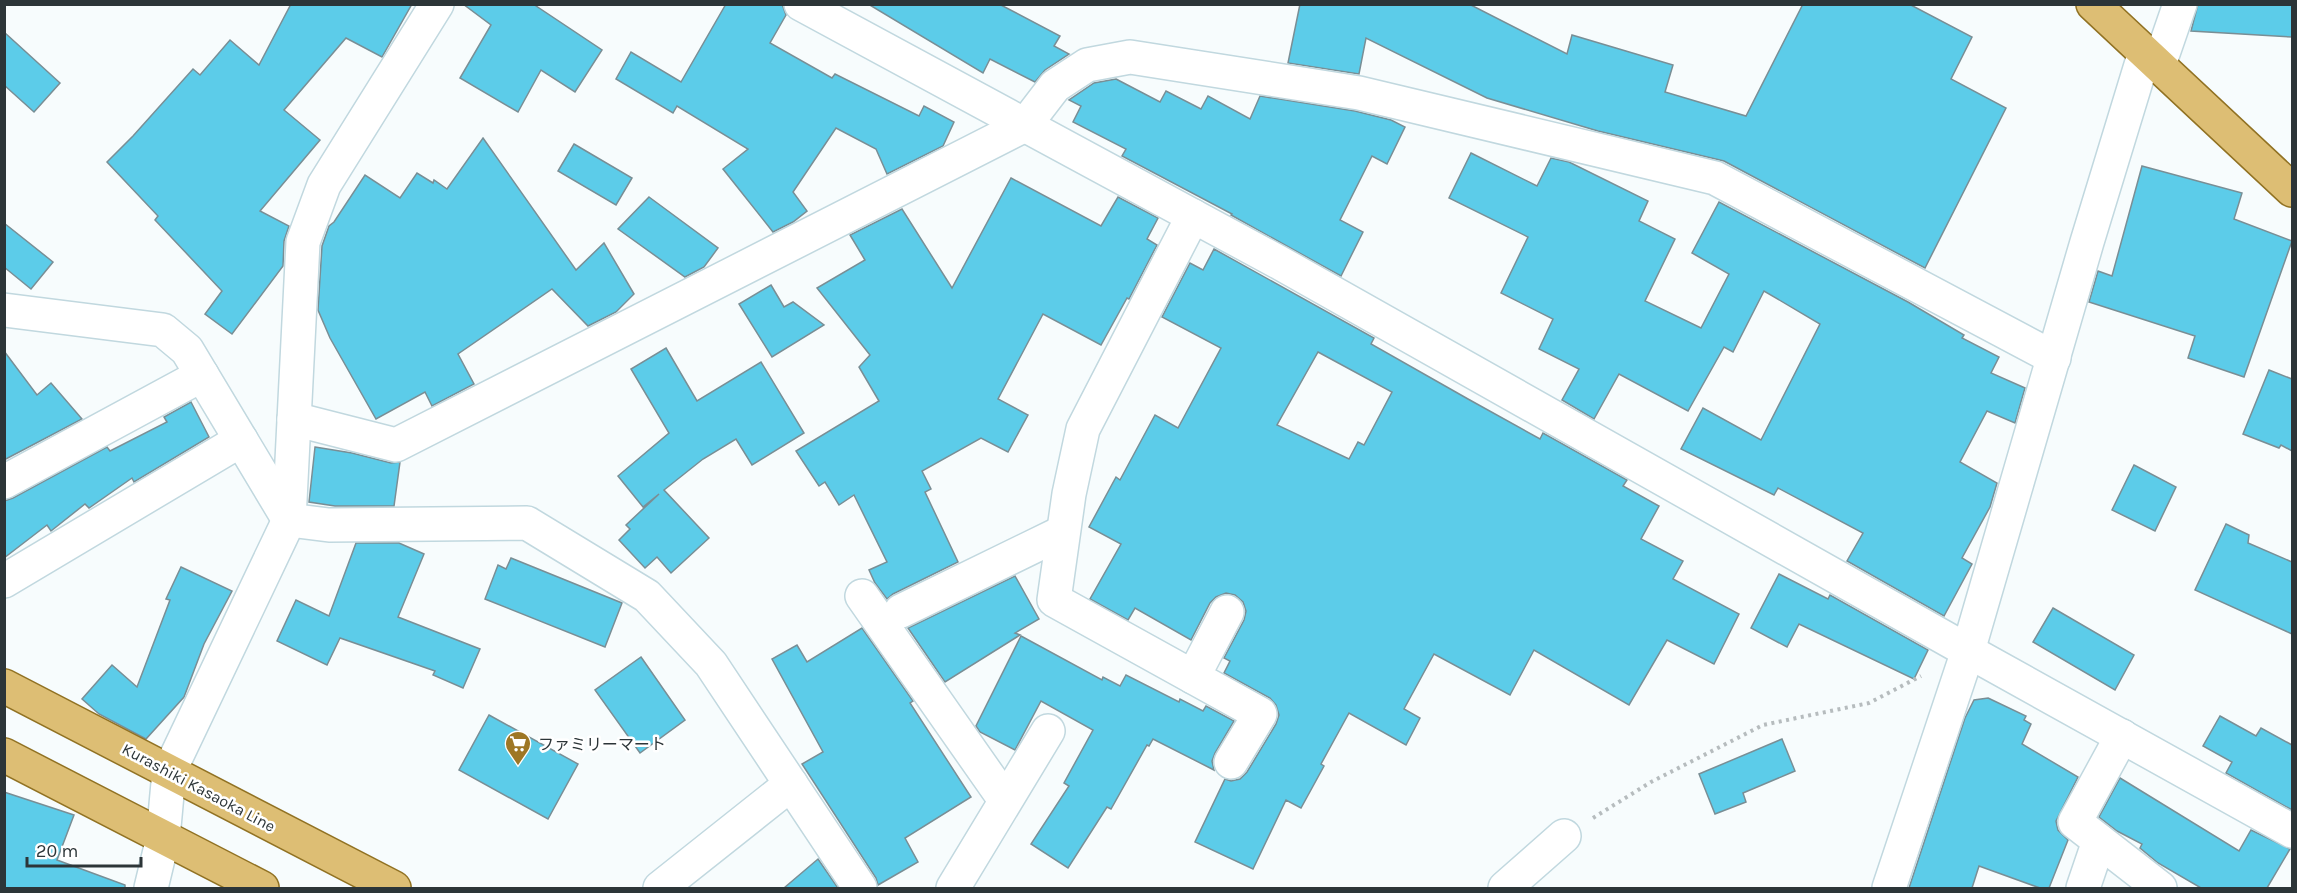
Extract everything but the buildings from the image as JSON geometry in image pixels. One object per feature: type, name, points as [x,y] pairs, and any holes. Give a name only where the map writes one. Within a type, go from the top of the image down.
[{"type":"main road","points":[[2093,4],[2292,190]]},
{"type":"main road","name":"Kurashiki Kasaoka Line","points":[[4,686],[394,888]]},
{"type":"main road","points":[[4,756],[262,888]]},
{"type":"street","points":[[151,888],[163,838],[169,772],[289,520],[303,242],[324,185],[437,4]]},
{"type":"street","points":[[801,4],[1193,216],[2292,831]]},
{"type":"street","points":[[1889,888],[1968,651],[2054,358],[2152,59],[2180,4]]},
{"type":"street","points":[[294,419],[396,445],[1025,125],[1055,86],[1087,65],[1130,57],[1359,93],[1715,178],[2054,358]]},
{"type":"street","points":[[1193,216],[1083,429],[1069,494],[1054,600],[1260,714],[1231,762]]},
{"type":"street","points":[[4,310],[164,330],[187,350],[289,520]]},
{"type":"street","points":[[4,482],[202,375]]},
{"type":"street","points":[[4,581],[241,440]]},
{"type":"street","points":[[289,520],[329,525],[526,523],[647,596],[711,664],[860,888]]},
{"type":"street","points":[[901,611],[1063,532]]},
{"type":"street","points":[[862,596],[1005,800]]},
{"type":"street","points":[[1192,677],[1227,612]]},
{"type":"street","points":[[953,888],[1048,732]]},
{"type":"street","points":[[2122,736],[2074,822],[2160,888]]},
{"type":"street","points":[[660,888],[791,784]]},
{"type":"street","points":[[1505,888],[1564,836]]},
{"type":"street","points":[[2083,888],[2099,841]]},
{"type":"path","points":[[1564,836],[1651,782],[1763,725],[1869,703],[1968,651]]},
{"type":"place","name":"ファミリーマート","points":[[518,767]]}]
